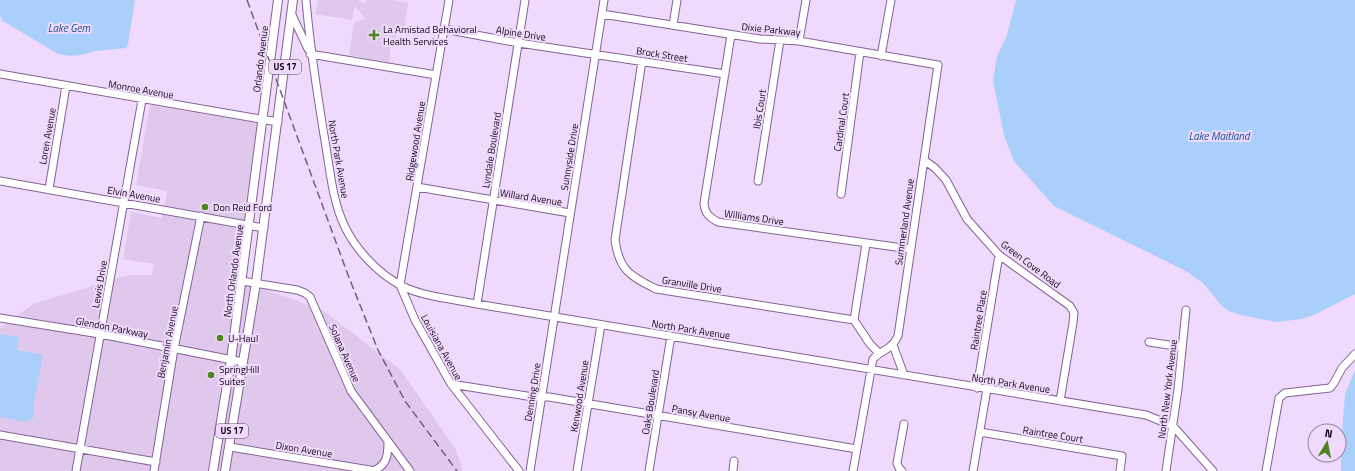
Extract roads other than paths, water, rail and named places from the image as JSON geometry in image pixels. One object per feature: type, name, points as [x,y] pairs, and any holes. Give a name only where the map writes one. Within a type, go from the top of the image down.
[{"type":"main road","name":"Orlando Avenue","points":[[262,120],[278,0]]},
{"type":"main road","points":[[288,0],[291,13]]},
{"type":"main road","name":"US 17","points":[[225,471],[264,228],[293,0]]},
{"type":"main road","name":"North Orlando Avenue","points":[[213,471],[231,360],[262,120]]},
{"type":"street","name":"North Park Avenue","points":[[306,0],[310,54],[334,196],[342,222],[365,256],[379,270],[400,285],[434,296],[477,304],[1146,415],[1172,426],[1186,439],[1213,471]]},
{"type":"street","name":"Ridgewood Avenue","points":[[400,285],[449,0]]},
{"type":"street","name":"Lyndale Boulevard","points":[[477,304],[525,0]]},
{"type":"street","name":"Sunnyside Drive","points":[[554,317],[604,0]]},
{"type":"street","points":[[673,25],[677,0]]},
{"type":"street","points":[[799,41],[806,0]]},
{"type":"street","points":[[882,56],[891,0]]},
{"type":"street","name":"North Park Avenue","points":[[291,13],[310,54]]},
{"type":"street","name":"Dixie Parkway","points":[[602,14],[731,34],[799,41],[938,65]]},
{"type":"street","name":"Alpine Drive","points":[[444,29],[519,43],[596,54]]},
{"type":"street","name":"Williams Drive","points":[[731,34],[704,204],[708,217],[718,222],[910,249]]},
{"type":"street","name":"Ibis Court","points":[[758,181],[780,40]]},
{"type":"street","name":"Cardinal Court","points":[[841,194],[860,52]]},
{"type":"street","points":[[310,54],[436,75]]},
{"type":"street","name":"Brock Street","points":[[596,54],[725,74]]},
{"type":"street","name":"Granville Drive","points":[[642,61],[615,240],[617,257],[624,269],[638,280],[656,289],[854,320]]},
{"type":"street","name":"Summerland Avenue","points":[[894,345],[898,336],[938,65]]},
{"type":"street","name":"Monroe Avenue","points":[[0,75],[278,122]]},
{"type":"street","name":"Loren Avenue","points":[[48,189],[66,86]]},
{"type":"street","name":"Lewis Drive","points":[[76,471],[142,100]]},
{"type":"street","name":"Green Cove Road","points":[[924,160],[935,168],[946,180],[967,219],[999,256],[1070,306],[1074,314],[1060,401]]},
{"type":"street","name":"Elvin Avenue","points":[[0,181],[264,228]]},
{"type":"street","name":"Willard Avenue","points":[[417,187],[570,213]]},
{"type":"street","name":"Benjamin Avenue","points":[[154,471],[174,349],[202,216]]},
{"type":"street","points":[[866,244],[854,320],[870,344],[879,353]]},
{"type":"street","name":"Raintree Place","points":[[977,388],[999,256]]},
{"type":"street","name":"Solana Avenue","points":[[242,280],[297,290],[310,297],[351,391],[410,471]]},
{"type":"street","name":"Louisiana Avenue","points":[[400,285],[413,314],[451,384],[519,471]]},
{"type":"street","name":"North New York Avenue","points":[[1166,471],[1186,310]]},
{"type":"street","name":"Denning Drive","points":[[530,471],[554,317]]},
{"type":"street","name":"Glendon Parkway","points":[[0,318],[100,334],[243,362]]},
{"type":"street","name":"Kenwood Avenue","points":[[577,471],[601,325]]},
{"type":"street","name":"Oaks Boulevard","points":[[649,471],[671,336]]},
{"type":"street","points":[[1149,342],[1182,347]]},
{"type":"street","points":[[853,471],[874,359],[879,353],[894,345],[904,375]]},
{"type":"street","points":[[1266,471],[1279,398],[1285,393],[1330,388],[1342,368],[1355,354]]},
{"type":"street","name":"Pansy Avenue","points":[[451,384],[658,415],[856,449]]},
{"type":"street","points":[[973,471],[987,389]]},
{"type":"street","points":[[902,471],[897,463],[904,424]]},
{"type":"street","name":"Raintree Court","points":[[980,432],[1122,456],[1120,471]]},
{"type":"street","points":[[0,435],[156,462]]},
{"type":"street","points":[[374,471],[380,468],[387,459],[388,442]]},
{"type":"street","name":"Dixon Avenue","points":[[230,447],[374,471]]},
{"type":"street","points":[[733,471],[734,461]]},
{"type":"water","name":"Lake Gem","points":[[0,0],[135,0],[128,44],[126,48],[95,51],[81,55],[70,56],[58,54],[3,21],[0,16]]},
{"type":"water","name":"Lake Maitland","points":[[1016,0],[1355,0],[1355,294],[1316,314],[1302,319],[1276,322],[1241,315],[1229,311],[1221,305],[1203,283],[1186,271],[1054,206],[1014,161],[1004,135],[993,81],[997,56],[1007,35]]},
{"type":"water","points":[[0,334],[17,337],[19,339],[17,350],[43,355],[34,401],[34,417],[26,422],[0,417]]},
{"type":"water","points":[[1355,370],[1355,471],[1341,471],[1341,463],[1347,463],[1347,423],[1343,423],[1345,394]]},
{"type":"railway","points":[[247,0],[348,275],[378,350],[405,401],[457,471]]},
{"type":"place","name":"La Amistad Behavioral Health Services","points":[[374,35]]},
{"type":"place","name":"Don Reid Ford","points":[[205,207]]},
{"type":"place","name":"U-Haul","points":[[220,338]]},
{"type":"place","name":"SpringHill Suites","points":[[211,375]]}]
